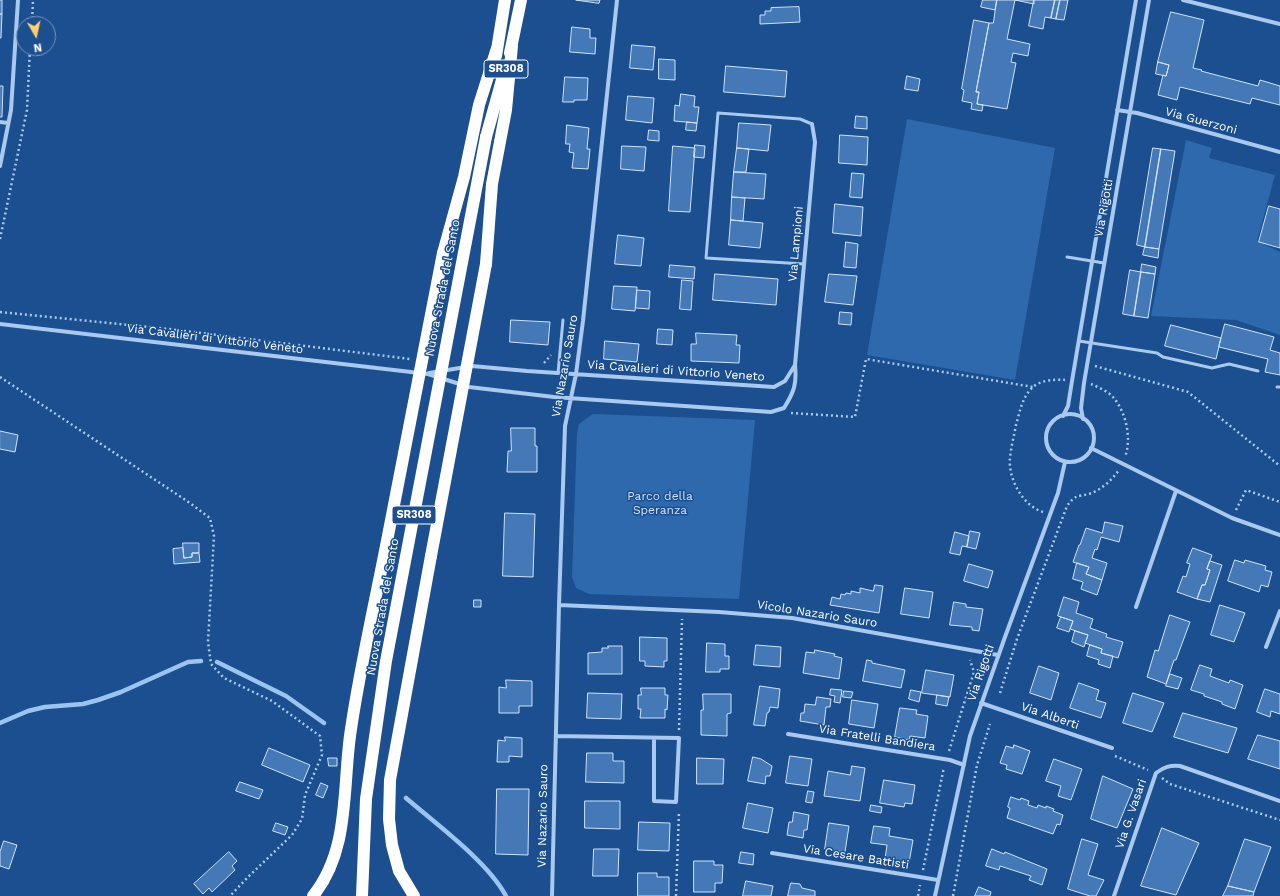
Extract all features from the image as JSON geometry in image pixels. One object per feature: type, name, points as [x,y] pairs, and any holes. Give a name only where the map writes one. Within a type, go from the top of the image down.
[{"type":"highway","name":"Nuova Strada del Santo","points":[[486,137],[490,91],[505,0]]},
{"type":"highway","name":"Nuova Strada del Santo","points":[[362,896],[366,799],[386,661],[486,137],[512,46],[521,0]]},
{"type":"highway","points":[[414,896],[399,870],[392,846],[389,819],[390,780],[486,264],[492,184],[506,110],[512,46]]},
{"type":"highway","points":[[313,896],[333,863],[341,830],[351,730],[443,253],[464,177],[479,105],[498,48]]},
{"type":"street","points":[[0,166],[11,110],[18,0]]},
{"type":"street","name":"Via Nazario Sauro","points":[[552,896],[565,426],[576,374],[583,321],[617,0]]},
{"type":"street","name":"Via Rigotti","points":[[1063,416],[1068,406],[1136,0]]},
{"type":"street","name":"Via Rigotti","points":[[1083,419],[1081,408],[1091,343],[1149,0]]},
{"type":"street","points":[[1183,0],[1280,24]]},
{"type":"street","name":"Via Guerzoni","points":[[1118,110],[1280,152]]},
{"type":"street","points":[[0,122],[8,123]]},
{"type":"street","name":"Via Lampioni","points":[[795,365],[815,142],[812,124]]},
{"type":"street","name":"Via Cavalieri di Vittorio Veneto","points":[[0,324],[428,374],[468,387],[571,398],[771,412],[784,408]]},
{"type":"street","points":[[784,408],[794,392],[796,377],[795,365]]},
{"type":"street","name":"Via Cavalieri di Vittorio Veneto","points":[[428,374],[472,366],[774,387],[785,381],[790,376],[795,365]]},
{"type":"street","points":[[1075,415],[1083,419],[1091,427],[1094,440],[1091,448],[1084,458],[1078,461],[1065,462],[1052,455],[1048,449],[1046,436],[1047,430],[1051,424],[1056,419],[1063,416],[1075,415]]},
{"type":"street","points":[[1091,448],[1232,518],[1280,535]]},
{"type":"street","name":"Via Rigotti","points":[[935,896],[970,736],[1058,493],[1065,462]]},
{"type":"street","points":[[1136,607],[1176,491]]},
{"type":"street","name":"Vicolo Nazario Sauro","points":[[559,605],[756,614],[792,618],[998,656]]},
{"type":"street","points":[[1266,647],[1280,611]]},
{"type":"street","name":"Via Alberti","points":[[981,703],[1112,748]]},
{"type":"street","name":"Via Fratelli Bandiera","points":[[788,734],[946,760],[964,765]]},
{"type":"street","points":[[556,736],[679,738],[676,802],[654,801],[654,738]]},
{"type":"street","name":"Via G. Vasari","points":[[1114,896],[1156,774],[1166,766],[1180,766],[1280,801]]},
{"type":"street","name":"Via Cesare Battisti","points":[[772,853],[938,880]]},
{"type":"lane","points":[[804,264],[706,258],[718,113],[800,119],[812,124]]},
{"type":"lane","points":[[1067,256],[1104,263]]},
{"type":"lane","points":[[558,373],[563,320]]},
{"type":"lane","points":[[1079,341],[1158,352],[1163,357],[1212,368],[1229,364],[1258,371]]},
{"type":"path","points":[[32,16],[33,0]]},
{"type":"path","points":[[0,239],[27,110],[30,56]]},
{"type":"path","points":[[0,312],[169,329],[416,360]]},
{"type":"path","points":[[541,364],[545,363],[554,352],[554,346],[561,347]]},
{"type":"path","points":[[784,408],[791,413],[856,417],[866,360],[1033,387]]},
{"type":"path","points":[[1094,372],[1094,366],[1188,392],[1280,466]]},
{"type":"path","points":[[0,377],[183,498],[210,518],[214,536],[208,642],[211,664],[224,678],[272,701],[320,736],[322,755],[304,795],[302,819],[292,835],[230,896]]},
{"type":"path","points":[[1093,378],[1092,384],[1113,396],[1122,413],[1128,433],[1126,455]]},
{"type":"path","points":[[1038,510],[1028,503],[1020,492],[1013,477],[1010,460],[1022,402],[1033,387],[1041,382],[1056,379],[1064,380]]},
{"type":"path","points":[[1000,693],[1018,639],[1067,506],[1073,498],[1089,494],[1105,486],[1119,471]]},
{"type":"path","points":[[1232,518],[1246,490],[1280,502]]},
{"type":"path","points":[[679,738],[683,610]]},
{"type":"path","points":[[918,896],[946,760],[974,672],[970,660]]},
{"type":"path","points":[[953,896],[977,765],[990,724]]},
{"type":"path","points":[[1112,748],[1110,754],[1142,767]]},
{"type":"path","points":[[1170,784],[1280,820]]},
{"type":"path","points":[[676,802],[679,809],[676,896]]},
{"type":"green space","points":[[907,119],[1055,148],[1015,380],[867,355]]},
{"type":"green space","points":[[1186,140],[1212,148],[1209,158],[1275,175],[1257,241],[1280,252],[1280,335],[1236,320],[1151,316]]},
{"type":"green space","name":"Parco della Speranza","points":[[593,414],[755,420],[739,599],[589,594],[576,588],[572,577],[577,433],[579,424]]},
{"type":"building","points":[[0,0],[2,0],[2,14],[0,14]]},
{"type":"building","points":[[576,0],[600,0],[599,3]]},
{"type":"building","points":[[983,0],[997,0],[995,10],[981,7]]},
{"type":"building","points":[[997,0],[1015,0],[1007,39],[1030,44],[1028,56],[1013,53],[1011,62],[1016,63],[1007,109],[977,104],[979,92],[976,92],[989,23],[993,23]]},
{"type":"building","points":[[1015,0],[1034,0],[1034,4]]},
{"type":"building","points":[[1034,0],[1055,0],[1051,18],[1045,17],[1043,29],[1029,26]]},
{"type":"building","points":[[1055,0],[1060,0],[1056,19],[1051,18]]},
{"type":"building","points":[[1060,0],[1068,0],[1064,20],[1056,19]]},
{"type":"building","points":[[799,7],[800,22],[760,24],[760,15],[765,15],[765,11],[771,11],[771,8]]},
{"type":"building","points":[[1171,12],[1204,20],[1193,68],[1258,86],[1260,80],[1280,86],[1280,105],[1252,98],[1250,104],[1180,87],[1177,100],[1158,95],[1163,75],[1166,76],[1169,65],[1158,62]]},
{"type":"building","points":[[0,14],[2,14],[1,38],[0,38]]},
{"type":"building","points":[[974,20],[989,23],[976,92],[979,92],[977,104],[983,105],[982,111],[971,109],[972,103],[962,101],[964,90],[962,89]]},
{"type":"building","points":[[572,27],[590,29],[590,38],[596,38],[595,54],[570,52]]},
{"type":"building","points":[[632,45],[655,47],[653,70],[630,68]]},
{"type":"building","points":[[659,59],[675,60],[675,80],[659,79]]},
{"type":"building","points":[[1158,62],[1169,65],[1166,76],[1156,74]]},
{"type":"building","points":[[726,66],[787,71],[785,97],[724,92]]},
{"type":"building","points":[[907,76],[920,79],[918,91],[905,89]]},
{"type":"building","points":[[565,77],[588,78],[587,100],[563,102]]},
{"type":"building","points":[[0,86],[3,86],[2,117],[0,117]]},
{"type":"building","points":[[681,94],[695,96],[694,107],[699,107],[697,123],[674,121],[675,105],[679,106]]},
{"type":"building","points":[[628,96],[654,98],[652,123],[626,120]]},
{"type":"building","points":[[856,116],[867,117],[867,129],[855,128]]},
{"type":"building","points":[[687,122],[697,123],[696,131],[686,130]]},
{"type":"building","points":[[739,123],[771,125],[768,151],[737,148]]},
{"type":"building","points":[[567,125],[589,128],[587,149],[590,149],[588,169],[572,168],[574,153],[569,152],[570,144],[566,144]]},
{"type":"building","points":[[649,130],[659,131],[659,141],[648,140]]},
{"type":"building","points":[[840,135],[868,137],[867,165],[839,163]]},
{"type":"building","points":[[695,145],[705,146],[704,158],[694,157]]},
{"type":"building","points":[[622,146],[646,147],[644,171],[621,169]]},
{"type":"building","points":[[673,146],[695,148],[690,212],[669,211]]},
{"type":"building","points":[[737,148],[749,149],[746,172],[734,172]]},
{"type":"building","points":[[1153,148],[1161,149],[1145,247],[1137,245]]},
{"type":"building","points":[[1161,149],[1175,151],[1159,249],[1145,247]]},
{"type":"building","points":[[734,172],[766,174],[764,199],[732,197]]},
{"type":"building","points":[[852,173],[864,174],[862,198],[850,197]]},
{"type":"building","points":[[732,197],[745,198],[743,221],[731,220]]},
{"type":"building","points":[[835,204],[863,207],[861,236],[833,233]]},
{"type":"building","points":[[1269,206],[1280,209],[1280,248],[1259,242]]},
{"type":"building","points":[[731,220],[763,223],[760,248],[729,245]]},
{"type":"building","points":[[618,235],[644,238],[641,266],[615,264]]},
{"type":"building","points":[[846,242],[858,244],[856,268],[844,267]]},
{"type":"building","points":[[1145,247],[1159,249],[1158,258],[1143,255]]},
{"type":"building","points":[[1142,264],[1156,267],[1155,274],[1141,272]]},
{"type":"building","points":[[670,265],[695,267],[694,279],[669,277]]},
{"type":"building","points":[[1130,270],[1141,272],[1134,316],[1123,314]]},
{"type":"building","points":[[1141,272],[1155,274],[1148,318],[1134,316]]},
{"type":"building","points":[[715,274],[778,279],[776,305],[713,300]]},
{"type":"building","points":[[829,274],[857,276],[853,305],[825,302]]},
{"type":"building","points":[[682,280],[693,281],[691,310],[680,309]]},
{"type":"building","points":[[614,286],[637,287],[635,311],[612,309]]},
{"type":"building","points":[[637,290],[650,291],[649,309],[636,308]]},
{"type":"building","points":[[840,312],[852,313],[851,325],[839,324]]},
{"type":"building","points":[[511,320],[550,322],[548,345],[510,342]]},
{"type":"building","points":[[1225,324],[1274,337],[1270,350],[1280,353],[1280,375],[1265,372],[1268,359],[1219,347]]},
{"type":"building","points":[[1171,325],[1221,338],[1216,359],[1165,346]]},
{"type":"building","points":[[658,329],[673,330],[672,345],[657,344]]},
{"type":"building","points":[[696,333],[737,335],[736,345],[740,345],[739,363],[691,361],[691,344],[696,344]]},
{"type":"building","points":[[605,341],[639,344],[637,362],[604,359]]},
{"type":"building","points":[[511,428],[535,428],[537,472],[507,472],[508,451],[511,451]]},
{"type":"building","points":[[0,431],[18,435],[15,452],[0,449]]},
{"type":"building","points":[[505,513],[535,514],[533,577],[503,576]]},
{"type":"building","points":[[1105,522],[1123,526],[1119,542],[1101,537],[1097,550],[1095,549],[1092,558],[1107,563],[1102,580],[1086,574],[1089,567],[1073,562],[1086,528],[1102,533]]},
{"type":"building","points":[[970,531],[980,533],[976,549],[967,547]]},
{"type":"building","points":[[955,532],[969,536],[967,547],[962,546],[960,555],[950,553]]},
{"type":"building","points":[[183,543],[199,543],[199,553],[192,553],[192,557],[184,558]]},
{"type":"building","points":[[183,548],[184,558],[192,557],[192,553],[199,553],[200,562],[174,564],[173,549]]},
{"type":"building","points":[[1193,548],[1212,555],[1207,569],[1210,570],[1205,585],[1202,585],[1197,599],[1177,592],[1183,576],[1186,577],[1190,564],[1187,563]]},
{"type":"building","points":[[1235,560],[1244,563],[1245,560],[1266,566],[1265,570],[1272,572],[1268,587],[1261,585],[1259,592],[1228,581]]},
{"type":"building","points":[[1210,561],[1222,565],[1210,602],[1197,599],[1202,585],[1205,585],[1210,570],[1207,569]]},
{"type":"building","points":[[1077,563],[1089,567],[1086,574],[1102,580],[1097,595],[1081,589],[1083,582],[1073,579]]},
{"type":"building","points":[[969,564],[993,571],[988,588],[964,581]]},
{"type":"building","points":[[875,585],[883,586],[879,613],[830,605],[832,597],[840,599],[841,594],[851,594],[851,591],[860,593],[860,588],[873,591]]},
{"type":"building","points":[[905,588],[933,592],[929,618],[901,614]]},
{"type":"building","points":[[1064,597],[1079,602],[1076,613],[1093,619],[1090,628],[1107,634],[1106,637],[1123,642],[1118,658],[1101,653],[1102,649],[1085,643],[1088,635],[1070,629],[1073,621],[1058,616]]},
{"type":"building","points":[[474,600],[481,600],[481,607],[474,607]]},
{"type":"building","points":[[954,602],[966,604],[966,607],[983,609],[979,631],[972,630],[972,627],[950,625]]},
{"type":"building","points":[[1220,605],[1245,613],[1234,642],[1211,635]]},
{"type":"building","points":[[1170,615],[1190,622],[1176,660],[1174,660],[1166,684],[1147,677],[1155,650],[1158,651]]},
{"type":"building","points":[[1061,617],[1073,621],[1069,632],[1057,628]]},
{"type":"building","points":[[1075,631],[1088,635],[1084,647],[1072,642]]},
{"type":"building","points":[[640,637],[667,638],[667,661],[664,661],[664,667],[645,666],[645,661],[640,661]]},
{"type":"building","points":[[707,643],[725,644],[725,656],[729,656],[729,669],[720,669],[720,672],[706,672]]},
{"type":"building","points":[[756,645],[781,647],[780,667],[754,665]]},
{"type":"building","points":[[1090,645],[1102,649],[1101,653],[1113,656],[1110,668],[1098,664],[1099,660],[1087,656]]},
{"type":"building","points":[[608,646],[622,646],[622,674],[588,674],[588,653],[602,652],[602,648],[608,648]]},
{"type":"building","points":[[815,650],[835,654],[834,656],[842,658],[839,679],[803,673],[806,652],[814,653]]},
{"type":"building","points":[[867,660],[872,661],[872,663],[905,670],[901,688],[863,681]]},
{"type":"building","points":[[1200,665],[1212,669],[1210,676],[1229,683],[1230,680],[1243,685],[1235,709],[1222,704],[1222,702],[1204,696],[1204,694],[1191,690]]},
{"type":"building","points":[[1039,666],[1059,673],[1051,700],[1030,693]]},
{"type":"building","points":[[926,670],[954,675],[950,697],[922,693]]},
{"type":"building","points":[[1170,674],[1182,678],[1178,689],[1166,686]]},
{"type":"building","points":[[506,680],[532,681],[532,706],[519,706],[519,713],[499,713],[499,687],[506,688]]},
{"type":"building","points":[[1079,683],[1099,690],[1096,700],[1106,703],[1101,718],[1070,708]]},
{"type":"building","points":[[760,686],[780,689],[778,708],[770,707],[769,712],[767,713],[765,726],[754,725]]},
{"type":"building","points":[[641,688],[665,688],[665,695],[668,695],[665,718],[640,718],[641,709],[638,709],[638,695],[641,695]]},
{"type":"building","points":[[831,689],[842,690],[840,703],[834,702],[835,696],[830,695]]},
{"type":"building","points":[[1265,689],[1280,694],[1280,714],[1271,711],[1270,717],[1257,712]]},
{"type":"building","points":[[911,690],[921,692],[919,702],[909,699]]},
{"type":"building","points":[[844,691],[853,692],[851,698],[843,697]]},
{"type":"building","points":[[588,693],[622,694],[621,719],[587,718]]},
{"type":"building","points":[[1133,693],[1164,703],[1152,732],[1123,723]]},
{"type":"building","points":[[703,694],[731,694],[731,713],[727,714],[727,736],[701,735],[701,710],[703,710]]},
{"type":"building","points":[[937,695],[949,697],[947,706],[936,704]]},
{"type":"building","points":[[817,697],[831,699],[830,707],[826,707],[824,725],[800,721],[801,713],[804,713],[805,704],[815,705]]},
{"type":"building","points":[[852,700],[878,704],[874,728],[849,724]]},
{"type":"building","points":[[900,708],[917,710],[916,714],[928,716],[925,738],[910,736],[909,740],[895,737]]},
{"type":"building","points":[[1183,713],[1237,728],[1228,753],[1174,737]]},
{"type":"building","points":[[1258,735],[1280,741],[1280,769],[1248,759]]},
{"type":"building","points":[[505,737],[522,738],[522,757],[509,756],[509,762],[497,762],[498,740],[505,741]]},
{"type":"building","points":[[1014,745],[1030,751],[1022,774],[1006,769],[1007,765],[1000,763],[1006,746],[1013,748]]},
{"type":"building","points":[[269,748],[310,765],[303,782],[262,765]]},
{"type":"building","points":[[587,753],[613,753],[613,761],[624,761],[624,783],[586,782]]},
{"type":"building","points":[[790,756],[812,759],[808,786],[786,783]]},
{"type":"building","points":[[753,757],[761,759],[772,766],[770,776],[766,776],[765,784],[748,781]]},
{"type":"building","points":[[328,758],[337,758],[337,766],[329,766]]},
{"type":"building","points":[[697,758],[724,759],[723,784],[697,784]]},
{"type":"building","points":[[1054,759],[1082,769],[1071,800],[1058,796],[1061,786],[1046,781]]},
{"type":"building","points":[[852,766],[865,768],[860,801],[824,796],[828,771],[850,775]]},
{"type":"building","points":[[1103,776],[1133,789],[1117,828],[1091,819]]},
{"type":"building","points":[[884,780],[915,785],[912,804],[905,803],[904,807],[880,803]]},
{"type":"building","points":[[240,782],[263,790],[259,799],[236,791]]},
{"type":"building","points":[[321,783],[328,786],[323,798],[316,795]]},
{"type":"building","points":[[497,789],[529,789],[528,855],[496,854]]},
{"type":"building","points":[[808,791],[814,792],[812,803],[806,802]]},
{"type":"building","points":[[1011,797],[1029,801],[1028,805],[1037,808],[1038,805],[1054,809],[1053,811],[1063,815],[1060,825],[1057,824],[1053,834],[1007,818]]},
{"type":"building","points":[[585,801],[620,801],[620,829],[585,828]]},
{"type":"building","points":[[748,803],[773,808],[768,833],[743,828]]},
{"type":"building","points":[[871,805],[882,807],[881,813],[870,811]]},
{"type":"building","points":[[794,812],[809,815],[807,830],[804,830],[803,838],[787,835],[789,822],[792,822]]},
{"type":"building","points":[[639,822],[670,823],[669,851],[638,850]]},
{"type":"building","points":[[276,823],[288,827],[285,835],[273,831]]},
{"type":"building","points":[[829,823],[849,826],[845,852],[825,849]]},
{"type":"building","points":[[874,826],[890,828],[889,836],[913,840],[909,863],[885,859],[887,845],[871,843]]},
{"type":"building","points":[[1162,828],[1199,843],[1176,895],[1141,886]]},
{"type":"building","points":[[1082,839],[1098,844],[1088,875],[1104,880],[1096,896],[1090,896],[1068,889]]},
{"type":"building","points":[[1245,839],[1271,847],[1254,892],[1228,886]]},
{"type":"building","points":[[4,841],[17,845],[9,869],[0,866],[0,852]]},
{"type":"building","points":[[594,849],[619,849],[618,876],[593,876]]},
{"type":"building","points":[[992,849],[1004,854],[1005,852],[1047,869],[1042,885],[1029,880],[1031,876],[1000,866],[999,870],[986,866]]},
{"type":"building","points":[[229,852],[237,861],[232,866],[235,870],[212,892],[209,888],[203,894],[194,884]]},
{"type":"building","points":[[741,852],[754,854],[753,865],[739,863]]},
{"type":"building","points":[[694,861],[714,861],[714,865],[723,865],[722,883],[715,883],[715,892],[694,892]]},
{"type":"building","points":[[638,873],[657,873],[657,877],[669,877],[669,896],[638,896]]},
{"type":"building","points":[[746,881],[773,886],[771,896],[743,896]]},
{"type":"building","points":[[791,883],[800,884],[802,888],[815,891],[815,896],[788,896]]},
{"type":"building","points":[[1228,886],[1254,892],[1253,896],[1223,896]]},
{"type":"building","points":[[979,887],[991,892],[990,896],[975,896]]},
{"type":"waterway","points":[[0,723],[28,711],[45,707],[83,704],[98,700],[121,692],[188,662],[201,661]]},
{"type":"waterway","points":[[217,662],[286,696],[324,723]]},
{"type":"waterway","points":[[406,798],[474,856],[487,870],[506,896]]}]
